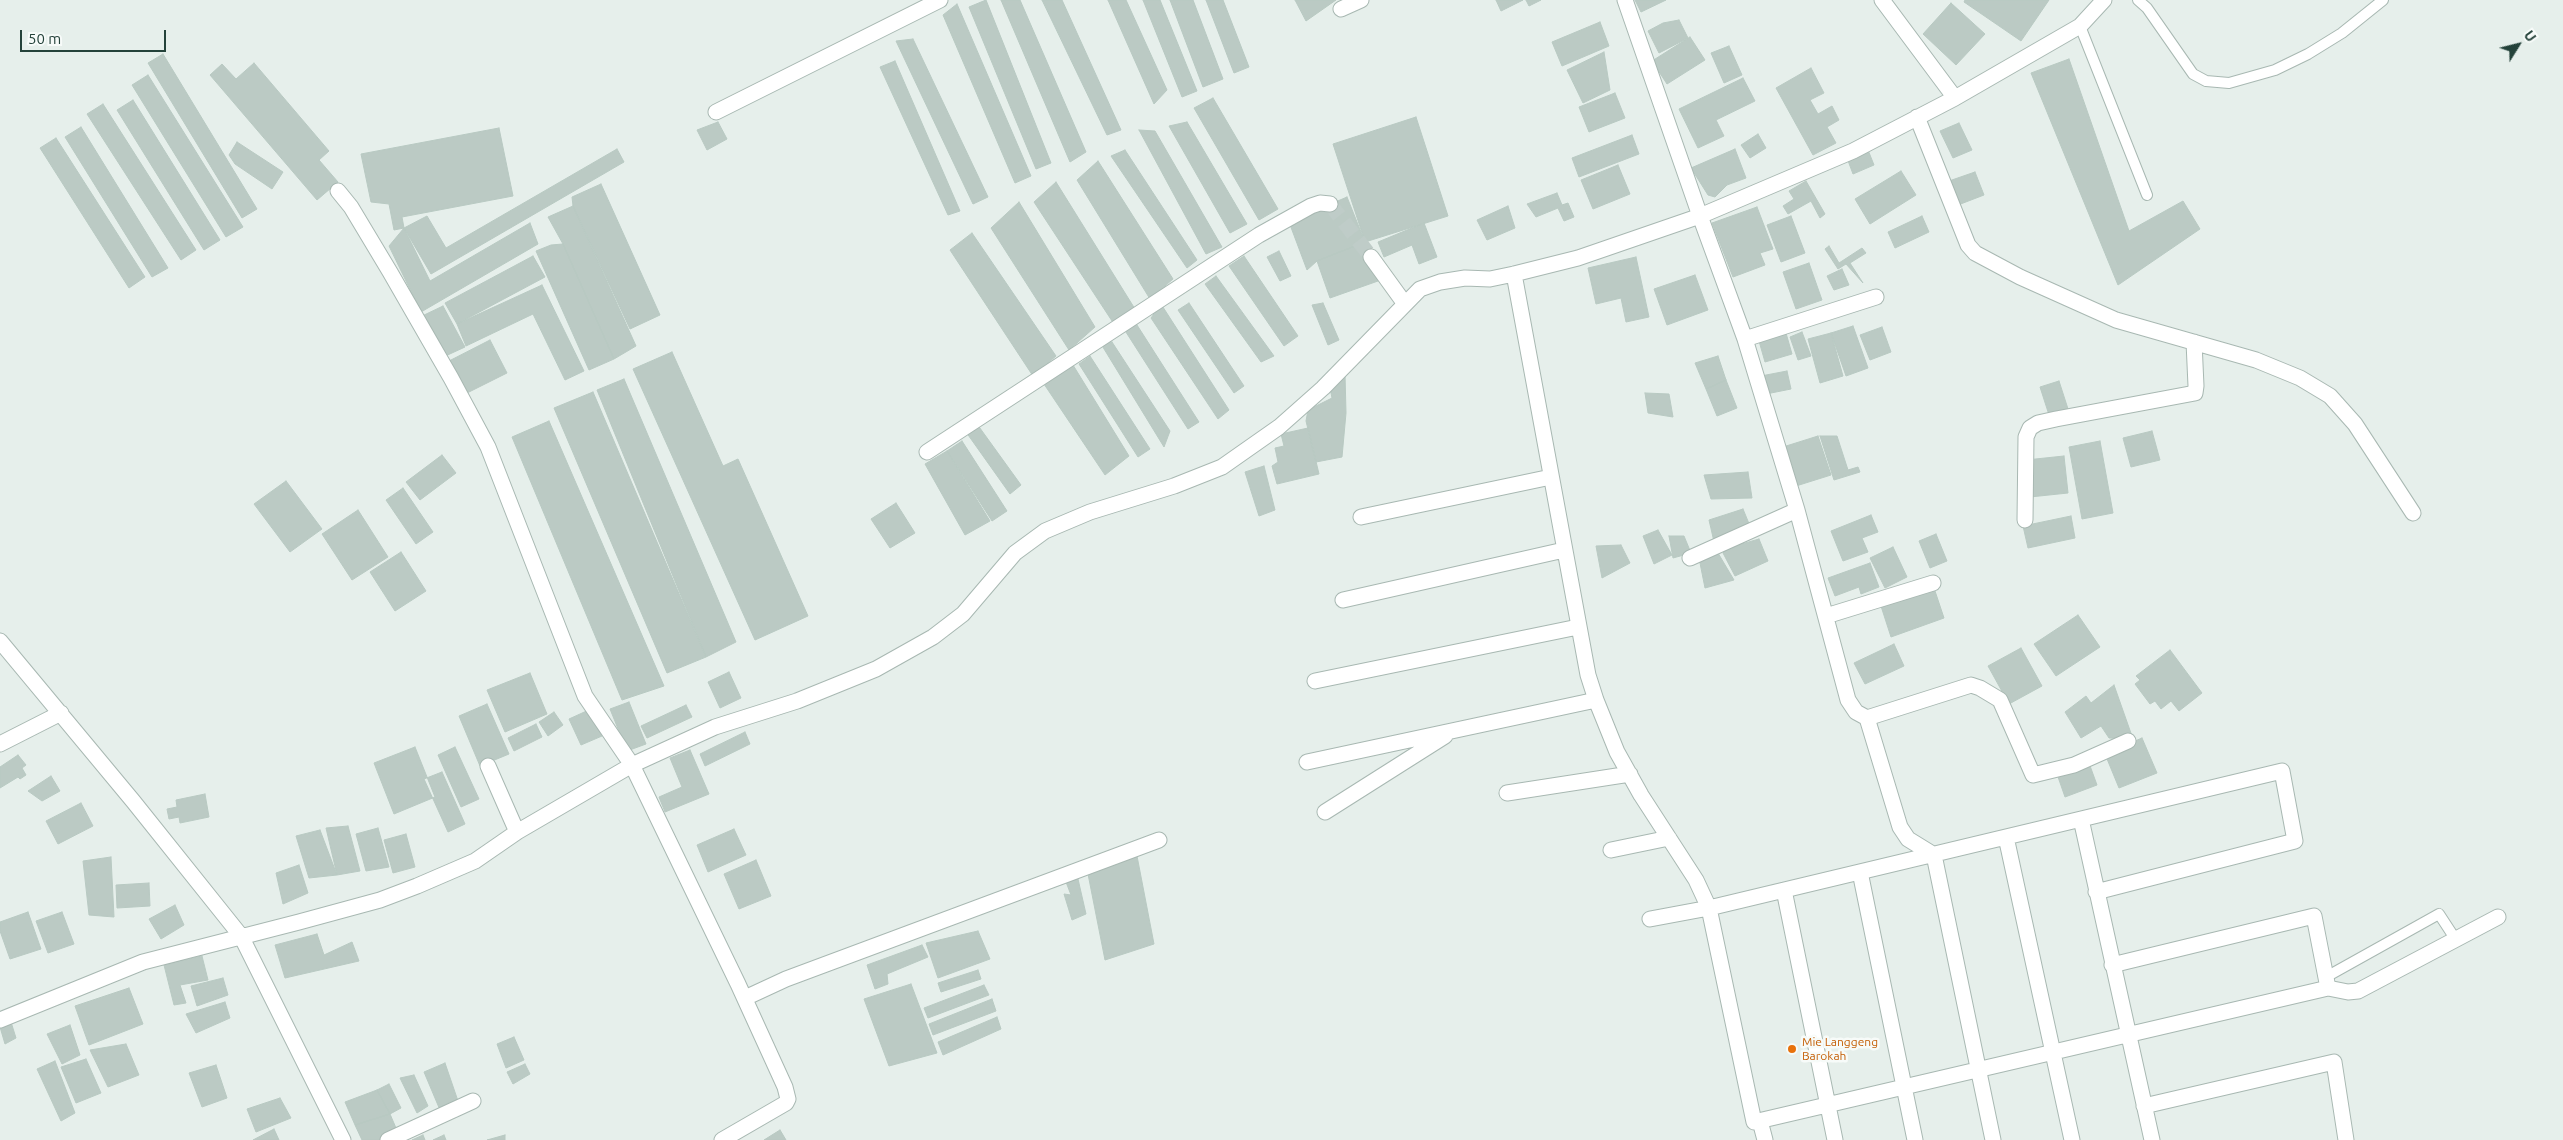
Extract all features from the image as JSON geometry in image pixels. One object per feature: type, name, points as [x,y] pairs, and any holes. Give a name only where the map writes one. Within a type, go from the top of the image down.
[{"type":"street","points":[[716,112],[940,0]]},
{"type":"street","points":[[1340,9],[1361,0]]},
{"type":"street","points":[[1625,0],[1745,339],[1797,510],[1848,700],[1856,712],[1867,718],[1900,827],[1908,839],[1934,855],[1993,1140]]},
{"type":"street","points":[[1882,0],[1955,98]]},
{"type":"street","points":[[0,1020],[143,962],[380,900],[417,886],[475,861],[517,832],[632,765],[714,727],[797,701],[876,668],[933,637],[963,614],[1014,553],[1045,531],[1090,512],[1174,486],[1222,467],[1279,427],[1323,388],[1420,289],[1440,282],[1465,278],[1490,279],[1578,258],[1700,216],[1853,151],[1955,98],[2080,26],[2104,0]]},
{"type":"street","points":[[1917,117],[1968,245],[1975,254],[2020,278],[2116,320],[2256,360],[2300,378],[2330,396],[2355,424],[2413,513]]},
{"type":"street","points":[[338,192],[351,207],[390,272],[488,447],[585,696],[632,765],[745,998],[785,1087],[788,1098],[781,1107],[722,1140]]},
{"type":"street","points":[[927,452],[1259,235],[1311,206],[1320,203],[1330,204]]},
{"type":"street","points":[[1371,257],[1405,304]]},
{"type":"street","points":[[1514,274],[1578,627],[1596,700],[1617,752],[1668,838],[1696,880],[1709,908],[1754,1122],[2127,1035],[2327,982],[2348,992],[2358,991],[2498,917]]},
{"type":"street","points":[[1745,339],[1876,297]]},
{"type":"street","points":[[2025,520],[2026,436],[2030,428],[2038,423],[2056,419],[2195,393],[2194,342]]},
{"type":"street","points":[[1361,517],[1551,477]]},
{"type":"street","points":[[1690,558],[1797,510]]},
{"type":"street","points":[[1343,600],[1564,550]]},
{"type":"street","points":[[1826,616],[1933,583]]},
{"type":"street","points":[[1314,681],[1578,627]]},
{"type":"street","points":[[0,641],[61,713],[241,936],[343,1140]]},
{"type":"street","points":[[1867,718],[1971,686],[1980,688],[2000,700],[2033,775],[2074,765],[2128,741]]},
{"type":"street","points":[[1307,762],[1596,700]]},
{"type":"street","points":[[0,744],[61,713]]},
{"type":"street","points":[[1325,812],[1455,730]]},
{"type":"street","points":[[488,766],[517,832]]},
{"type":"street","points":[[1650,920],[1934,855],[2282,770],[2295,841],[2096,892]]},
{"type":"street","points":[[1507,793],[1630,774]]},
{"type":"street","points":[[2081,819],[2127,1035],[2152,1140]]},
{"type":"street","points":[[2006,837],[2072,1140]]},
{"type":"street","points":[[1611,850],[1668,838]]},
{"type":"street","points":[[745,998],[786,979],[1158,840]]},
{"type":"street","points":[[1860,872],[1902,1088],[1915,1140]]},
{"type":"street","points":[[1784,890],[1835,1140]]},
{"type":"street","points":[[2112,965],[2314,916],[2327,982]]},
{"type":"street","points":[[2144,1106],[2334,1062],[2346,1140]]},
{"type":"street","points":[[388,1140],[473,1101]]},
{"type":"street","points":[[1760,1121],[1765,1140]]},
{"type":"lane","points":[[2138,0],[2146,8],[2193,74],[2206,81],[2229,83],[2275,70],[2308,54],[2342,33],[2383,0]]},
{"type":"lane","points":[[2080,26],[2147,195]]},
{"type":"lane","points":[[2327,982],[2440,914],[2456,940]]},
{"type":"building","points":[[986,0],[1051,163],[1036,169],[969,7]]},
{"type":"building","points":[[1001,0],[1020,0],[1086,152],[1070,162]]},
{"type":"building","points":[[1042,0],[1062,0],[1121,130],[1107,135]]},
{"type":"building","points":[[1108,0],[1126,0],[1167,90],[1154,104]]},
{"type":"building","points":[[1143,0],[1160,0],[1197,91],[1182,97]]},
{"type":"building","points":[[1170,0],[1193,0],[1223,79],[1203,87]]},
{"type":"building","points":[[1206,0],[1223,0],[1249,67],[1234,73]]},
{"type":"building","points":[[1295,0],[1336,0],[1306,21]]},
{"type":"building","points":[[1496,0],[1523,0],[1501,11]]},
{"type":"building","points":[[1526,0],[1541,0],[1529,6]]},
{"type":"building","points":[[1635,0],[1666,0],[1641,12]]},
{"type":"building","points":[[1965,0],[2049,0],[2021,41],[1964,2]]},
{"type":"building","points":[[1951,3],[1985,34],[1956,65],[1923,34]]},
{"type":"building","points":[[957,4],[1031,176],[1015,183],[943,15]]},
{"type":"building","points":[[1679,20],[1688,38],[1659,53],[1648,31],[1663,23]]},
{"type":"building","points":[[1600,22],[1609,46],[1562,66],[1552,42]]},
{"type":"building","points":[[1690,37],[1705,60],[1667,84],[1652,61]]},
{"type":"building","points":[[913,39],[988,197],[973,204],[896,41]]},
{"type":"building","points":[[1729,46],[1742,75],[1724,83],[1711,53]]},
{"type":"building","points":[[1604,52],[1610,90],[1583,103],[1567,70]]},
{"type":"building","points":[[163,54],[257,209],[242,218],[148,63]]},
{"type":"building","points":[[2069,59],[2129,231],[2183,201],[2200,229],[2118,285],[2031,73]]},
{"type":"building","points":[[895,61],[960,211],[948,215],[880,67]]},
{"type":"building","points":[[254,63],[329,151],[319,160],[338,182],[317,200],[210,75],[222,64],[236,79]]},
{"type":"building","points":[[1811,68],[1824,93],[1810,100],[1818,114],[1832,106],[1839,120],[1827,127],[1836,143],[1813,155],[1776,88]]},
{"type":"building","points":[[148,75],[243,227],[226,237],[132,85]]},
{"type":"building","points":[[1743,78],[1755,101],[1716,120],[1724,136],[1698,148],[1679,109]]},
{"type":"building","points":[[1615,93],[1625,118],[1589,132],[1579,107]]},
{"type":"building","points":[[1213,98],[1278,209],[1259,220],[1194,108]]},
{"type":"building","points":[[133,100],[220,240],[204,250],[117,110]]},
{"type":"building","points":[[103,104],[196,250],[181,260],[87,114]]},
{"type":"building","points":[[1416,117],[1448,216],[1365,242],[1333,144]]},
{"type":"building","points":[[718,122],[727,139],[707,150],[697,130]]},
{"type":"building","points":[[1187,122],[1247,224],[1230,233],[1169,126]]},
{"type":"building","points":[[1959,123],[1972,150],[1953,158],[1940,131]]},
{"type":"building","points":[[81,127],[168,268],[152,277],[65,137]]},
{"type":"building","points":[[499,128],[513,196],[402,217],[404,228],[394,230],[389,204],[371,202],[361,154]]},
{"type":"building","points":[[1139,130],[1155,131],[1222,247],[1206,254]]},
{"type":"building","points":[[1758,134],[1766,148],[1750,158],[1741,145]]},
{"type":"building","points":[[1632,135],[1639,154],[1579,177],[1572,158]]},
{"type":"building","points":[[56,138],[145,277],[129,288],[40,148]]},
{"type":"building","points":[[237,142],[283,172],[272,189],[235,164],[229,155]]},
{"type":"building","points":[[617,149],[624,162],[431,274],[404,228],[427,216],[446,248]]},
{"type":"building","points":[[1735,149],[1746,178],[1727,185],[1715,197],[1708,195],[1691,168]]},
{"type":"building","points":[[1125,150],[1197,260],[1187,268],[1111,156]]},
{"type":"building","points":[[1868,150],[1874,165],[1853,174],[1847,158]]},
{"type":"building","points":[[1098,161],[1173,279],[1150,299],[1077,180]]},
{"type":"building","points":[[1618,165],[1630,194],[1593,209],[1581,180]]},
{"type":"building","points":[[1901,171],[1916,195],[1870,224],[1855,199]]},
{"type":"building","points":[[1975,172],[1984,195],[1958,205],[1949,181]]},
{"type":"building","points":[[1806,181],[1825,214],[1820,218],[1811,201],[1788,214],[1783,206],[1794,199],[1789,191]]},
{"type":"building","points":[[1056,182],[1135,309],[1114,324],[1034,202]]},
{"type":"building","points":[[601,184],[660,315],[630,329],[573,206],[572,197]]},
{"type":"building","points":[[1557,193],[1562,205],[1568,203],[1574,217],[1564,221],[1558,208],[1536,217],[1527,204]]},
{"type":"building","points":[[1347,197],[1365,242],[1317,261],[1307,270],[1289,222]]},
{"type":"building","points":[[1019,202],[1095,327],[1069,350],[991,228]]},
{"type":"building","points":[[573,206],[636,346],[614,359],[563,244],[548,217]]},
{"type":"building","points":[[1508,206],[1515,228],[1487,240],[1477,220]]},
{"type":"building","points":[[1757,207],[1773,249],[1760,253],[1765,265],[1733,277],[1712,223]]},
{"type":"building","points":[[1791,216],[1805,253],[1781,262],[1767,225]]},
{"type":"building","points":[[1922,216],[1929,232],[1895,248],[1888,232]]},
{"type":"building","points":[[530,223],[538,244],[421,312],[389,246],[404,228],[430,281]]},
{"type":"building","points":[[1424,223],[1437,257],[1419,264],[1412,245],[1384,257],[1378,242]]},
{"type":"building","points":[[972,233],[1056,356],[1033,376],[950,250]]},
{"type":"building","points":[[1365,242],[1378,281],[1330,298],[1317,261]]},
{"type":"building","points":[[563,244],[614,359],[589,370],[536,251],[551,245]]},
{"type":"building","points":[[1829,246],[1839,263],[1862,248],[1866,253],[1850,263],[1863,283],[1846,264],[1838,269],[1825,249]]},
{"type":"building","points":[[1279,251],[1291,276],[1280,281],[1267,257]]},
{"type":"building","points":[[533,256],[545,277],[457,324],[445,303]]},
{"type":"building","points":[[1244,256],[1298,336],[1284,346],[1229,266]]},
{"type":"building","points":[[1636,257],[1649,317],[1626,322],[1621,298],[1596,304],[1588,268]]},
{"type":"building","points":[[1809,263],[1822,300],[1796,309],[1783,272]]},
{"type":"building","points":[[1842,269],[1849,285],[1834,290],[1827,276]]},
{"type":"building","points":[[1695,275],[1708,310],[1667,325],[1654,289]]},
{"type":"building","points":[[1216,276],[1274,356],[1261,362],[1205,284]]},
{"type":"building","points":[[542,285],[584,371],[565,380],[533,314],[466,346],[457,324]]},
{"type":"building","points":[[1189,303],[1244,386],[1234,393],[1178,310]]},
{"type":"building","points":[[1323,303],[1339,340],[1328,345],[1312,305]]},
{"type":"building","points":[[1161,304],[1229,410],[1218,419],[1151,318]]},
{"type":"building","points":[[443,306],[465,347],[441,358],[420,317]]},
{"type":"building","points":[[1137,325],[1199,422],[1188,429],[1124,329]]},
{"type":"building","points":[[1853,326],[1868,368],[1846,376],[1831,333]]},
{"type":"building","points":[[1882,327],[1891,352],[1870,360],[1860,335]]},
{"type":"building","points":[[1802,332],[1811,356],[1798,360],[1790,337]]},
{"type":"building","points":[[1786,333],[1792,354],[1765,362],[1759,341]]},
{"type":"building","points":[[1831,333],[1843,376],[1820,383],[1808,339]]},
{"type":"building","points":[[490,340],[507,373],[465,394],[449,361]]},
{"type":"building","points":[[1112,342],[1170,431],[1164,447],[1101,344]]},
{"type":"building","points":[[672,352],[723,466],[738,459],[808,616],[755,640],[633,369]]},
{"type":"building","points":[[1090,356],[1150,449],[1138,457],[1079,364]]},
{"type":"building","points":[[1718,356],[1726,380],[1706,389],[1695,363]]},
{"type":"building","points":[[1073,365],[1129,456],[1105,475],[1044,384]]},
{"type":"building","points":[[1787,371],[1791,389],[1766,394],[1761,376]]},
{"type":"building","points":[[1345,374],[1346,413],[1342,457],[1316,462],[1306,421],[1308,410],[1332,398],[1329,383]]},
{"type":"building","points":[[624,379],[736,642],[706,657],[597,390]]},
{"type":"building","points":[[1726,380],[1737,408],[1717,416],[1706,389]]},
{"type":"building","points":[[2059,381],[2069,412],[2050,418],[2040,387]]},
{"type":"building","points":[[593,392],[706,657],[667,673],[554,408]]},
{"type":"building","points":[[1645,393],[1669,394],[1673,417],[1648,413]]},
{"type":"building","points":[[549,421],[664,686],[622,700],[512,437]]},
{"type":"building","points":[[977,424],[1021,485],[1010,494],[966,432]]},
{"type":"building","points":[[1308,428],[1319,474],[1277,484],[1272,466],[1278,462],[1275,448],[1284,446],[1281,434]]},
{"type":"building","points":[[2152,431],[2160,460],[2131,467],[2123,438]]},
{"type":"building","points":[[1818,436],[1831,475],[1796,486],[1783,447]]},
{"type":"building","points":[[1820,436],[1837,436],[1848,470],[1858,467],[1860,472],[1834,480]]},
{"type":"building","points":[[962,441],[1007,511],[992,521],[947,451]]},
{"type":"building","points":[[2100,441],[2113,513],[2082,519],[2069,447]]},
{"type":"building","points":[[947,451],[990,521],[965,535],[925,464]]},
{"type":"building","points":[[442,455],[456,473],[420,500],[406,482]]},
{"type":"building","points":[[2064,456],[2068,493],[2030,497],[2026,460]]},
{"type":"building","points":[[1264,466],[1275,510],[1259,516],[1245,472]]},
{"type":"building","points":[[1748,472],[1752,498],[1711,499],[1704,475]]},
{"type":"building","points":[[286,481],[322,529],[290,552],[254,504]]},
{"type":"building","points":[[403,488],[433,532],[416,544],[386,500]]},
{"type":"building","points":[[896,503],[915,533],[890,548],[871,519]]},
{"type":"building","points":[[1743,509],[1752,531],[1715,546],[1709,520]]},
{"type":"building","points":[[358,510],[388,557],[352,580],[322,534]]},
{"type":"building","points":[[1871,515],[1878,532],[1862,538],[1868,552],[1843,561],[1831,531]]},
{"type":"building","points":[[2071,516],[2075,538],[2028,548],[2023,526]]},
{"type":"building","points":[[1658,530],[1672,555],[1654,564],[1643,536]]},
{"type":"building","points":[[1936,534],[1947,561],[1930,568],[1919,541]]},
{"type":"building","points":[[1669,536],[1684,536],[1691,553],[1673,558]]},
{"type":"building","points":[[1759,539],[1768,561],[1735,576],[1723,553],[1728,548]]},
{"type":"building","points":[[1621,545],[1630,563],[1602,578],[1596,546]]},
{"type":"building","points":[[1893,547],[1907,577],[1885,588],[1870,558]]},
{"type":"building","points":[[401,552],[426,591],[395,611],[370,572]]},
{"type":"building","points":[[1718,553],[1734,580],[1705,588],[1699,558]]},
{"type":"building","points":[[1870,563],[1879,587],[1861,594],[1859,587],[1835,596],[1828,578]]},
{"type":"building","points":[[1933,585],[1944,618],[1891,637],[1880,603]]},
{"type":"building","points":[[2078,615],[2100,647],[2056,676],[2034,644]]},
{"type":"building","points":[[1894,644],[1904,666],[1865,684],[1854,663]]},
{"type":"building","points":[[2021,648],[2042,686],[2009,704],[1988,666]]},
{"type":"building","points":[[2170,650],[2202,693],[2179,711],[2171,701],[2161,709],[2155,701],[2150,704],[2135,684],[2140,680],[2136,676]]},
{"type":"building","points":[[729,672],[741,698],[720,708],[708,682]]},
{"type":"building","points":[[530,673],[547,714],[505,732],[487,690]]},
{"type":"building","points":[[2114,685],[2133,739],[2109,738],[2101,726],[2081,738],[2065,712],[2086,696],[2091,703]]},
{"type":"building","points":[[629,702],[646,744],[627,751],[610,709]]},
{"type":"building","points":[[487,704],[509,754],[480,766],[459,716]]},
{"type":"building","points":[[686,705],[692,717],[647,738],[641,726]]},
{"type":"building","points":[[591,709],[602,736],[581,745],[569,719]]},
{"type":"building","points":[[554,712],[563,725],[548,736],[539,722]]},
{"type":"building","points":[[536,724],[542,737],[514,751],[508,738]]},
{"type":"building","points":[[745,732],[750,744],[705,766],[700,754]]},
{"type":"building","points":[[2142,738],[2157,773],[2119,788],[2105,754]]},
{"type":"building","points":[[415,747],[435,797],[394,814],[374,763]]},
{"type":"building","points":[[455,747],[479,799],[461,807],[438,755]]},
{"type":"building","points":[[690,750],[709,794],[665,812],[659,797],[682,787],[670,758]]},
{"type":"building","points":[[18,755],[26,765],[22,768],[26,775],[20,779],[18,777],[0,788],[0,767]]},
{"type":"building","points":[[2089,763],[2097,785],[2065,797],[2057,774]]},
{"type":"building","points":[[442,772],[465,824],[448,832],[424,779]]},
{"type":"building","points":[[51,776],[60,791],[42,801],[28,791]]},
{"type":"building","points":[[205,794],[209,817],[180,823],[179,817],[169,819],[167,809],[177,807],[176,800]]},
{"type":"building","points":[[81,803],[93,826],[58,844],[46,821]]},
{"type":"building","points":[[348,826],[360,871],[337,875],[326,828]]},
{"type":"building","points":[[378,828],[389,867],[366,871],[356,834]]},
{"type":"building","points":[[734,829],[746,855],[708,872],[697,845]]},
{"type":"building","points":[[320,830],[337,875],[309,878],[296,836]]},
{"type":"building","points":[[406,834],[415,867],[393,873],[384,840]]},
{"type":"building","points":[[1137,856],[1154,944],[1105,960],[1088,874]]},
{"type":"building","points":[[111,857],[114,917],[89,915],[83,861]]},
{"type":"building","points":[[756,860],[771,896],[739,909],[724,874]]},
{"type":"building","points":[[299,865],[308,893],[283,904],[276,873]]},
{"type":"building","points":[[1078,879],[1086,914],[1072,920],[1064,894],[1071,895],[1066,882]]},
{"type":"building","points":[[149,883],[150,906],[117,908],[116,885]]},
{"type":"building","points":[[175,905],[184,925],[161,939],[149,919]]},
{"type":"building","points":[[28,912],[41,949],[10,959],[0,931],[0,922]]},
{"type":"building","points":[[62,912],[74,944],[48,953],[36,921]]},
{"type":"building","points":[[978,931],[990,959],[938,978],[926,943]]},
{"type":"building","points":[[317,934],[324,955],[352,942],[359,961],[285,978],[275,945]]},
{"type":"building","points":[[922,945],[928,957],[887,974],[888,984],[875,989],[867,965]]},
{"type":"building","points":[[202,956],[208,980],[180,985],[186,1003],[174,1005],[164,965]]},
{"type":"building","points":[[978,970],[981,979],[941,992],[938,983]]},
{"type":"building","points":[[223,978],[228,995],[197,1006],[191,986]]},
{"type":"building","points":[[911,984],[937,1053],[889,1066],[864,999]]},
{"type":"building","points":[[984,985],[989,995],[928,1018],[924,1008]]},
{"type":"building","points":[[129,988],[143,1024],[89,1045],[75,1006]]},
{"type":"building","points":[[992,999],[996,1011],[933,1035],[929,1024]]},
{"type":"building","points":[[225,1002],[230,1018],[196,1033],[186,1014]]},
{"type":"building","points":[[997,1017],[1001,1029],[943,1055],[938,1042]]},
{"type":"building","points":[[11,1022],[16,1038],[5,1044],[0,1027]]},
{"type":"building","points":[[70,1025],[80,1055],[62,1064],[47,1034]]},
{"type":"building","points":[[514,1037],[524,1060],[506,1068],[497,1044]]},
{"type":"building","points":[[126,1044],[139,1075],[108,1087],[90,1050]]},
{"type":"building","points":[[86,1059],[101,1093],[76,1103],[61,1067]]},
{"type":"building","points":[[55,1061],[75,1113],[61,1121],[37,1069]]},
{"type":"building","points":[[445,1063],[458,1101],[440,1110],[424,1072]]},
{"type":"building","points":[[525,1064],[530,1074],[513,1084],[507,1072]]},
{"type":"building","points":[[216,1065],[227,1098],[202,1107],[189,1073]]},
{"type":"building","points":[[414,1075],[428,1106],[417,1113],[400,1078]]},
{"type":"building","points":[[389,1084],[401,1108],[390,1114],[377,1090]]},
{"type":"building","points":[[377,1090],[390,1114],[355,1125],[345,1102]]},
{"type":"building","points":[[280,1098],[291,1118],[256,1132],[247,1109]]},
{"type":"building","points":[[390,1114],[399,1135],[388,1140],[362,1140],[355,1125]]},
{"type":"building","points":[[274,1129],[279,1140],[253,1140]]},
{"type":"building","points":[[780,1130],[786,1140],[764,1140]]},
{"type":"building","points":[[423,1135],[425,1140],[412,1140]]},
{"type":"building","points":[[444,1135],[446,1140],[433,1140]]},
{"type":"building","points":[[505,1135],[505,1140],[487,1140]]},
{"type":"tunnel","points":[[1330,204],[1371,257]]},
{"type":"place","name":"Mie Langgeng Barokah","points":[[1792,1049]]}]
